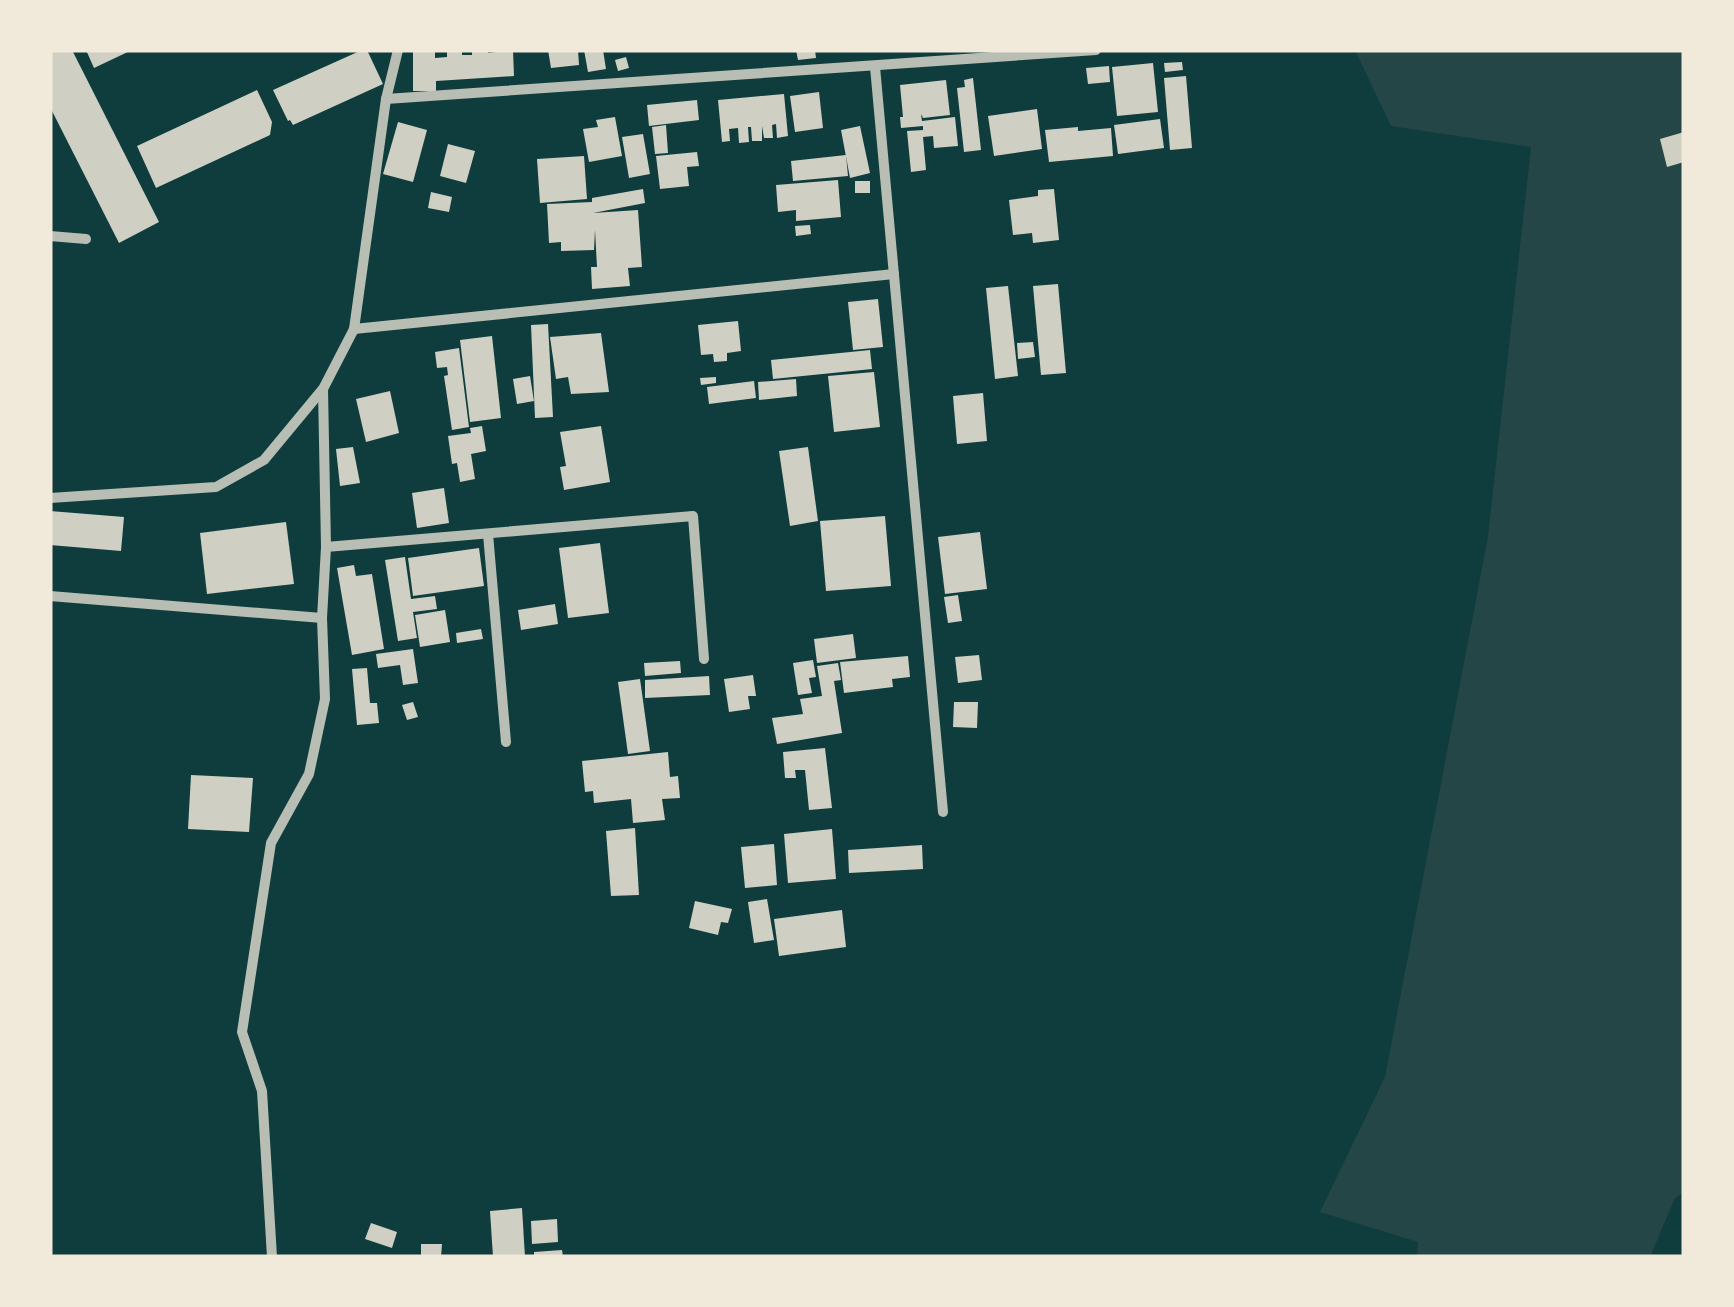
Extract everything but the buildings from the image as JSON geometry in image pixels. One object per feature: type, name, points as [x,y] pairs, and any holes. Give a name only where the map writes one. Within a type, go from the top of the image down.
[{"type":"street","points":[[50,498],[216,487],[264,460],[323,389],[354,329],[386,99],[398,50]]},
{"type":"street","points":[[386,99],[1096,50]]},
{"type":"street","points":[[875,67],[943,812]]},
{"type":"street","points":[[50,236],[86,239]]},
{"type":"street","points":[[354,329],[894,274]]},
{"type":"street","points":[[272,1257],[262,1090],[242,1032],[271,843],[309,774],[325,699],[323,389]]},
{"type":"street","points":[[326,547],[693,516],[704,659]]},
{"type":"street","points":[[488,534],[506,742]]},
{"type":"street","points":[[50,596],[322,618]]},
{"type":"shaded area","points":[[1355,50],[1684,50],[1684,1192],[1675,1198],[1650,1257],[1417,1257],[1418,1242],[1320,1212],[1385,1077],[1488,537],[1531,147],[1391,126]]}]
